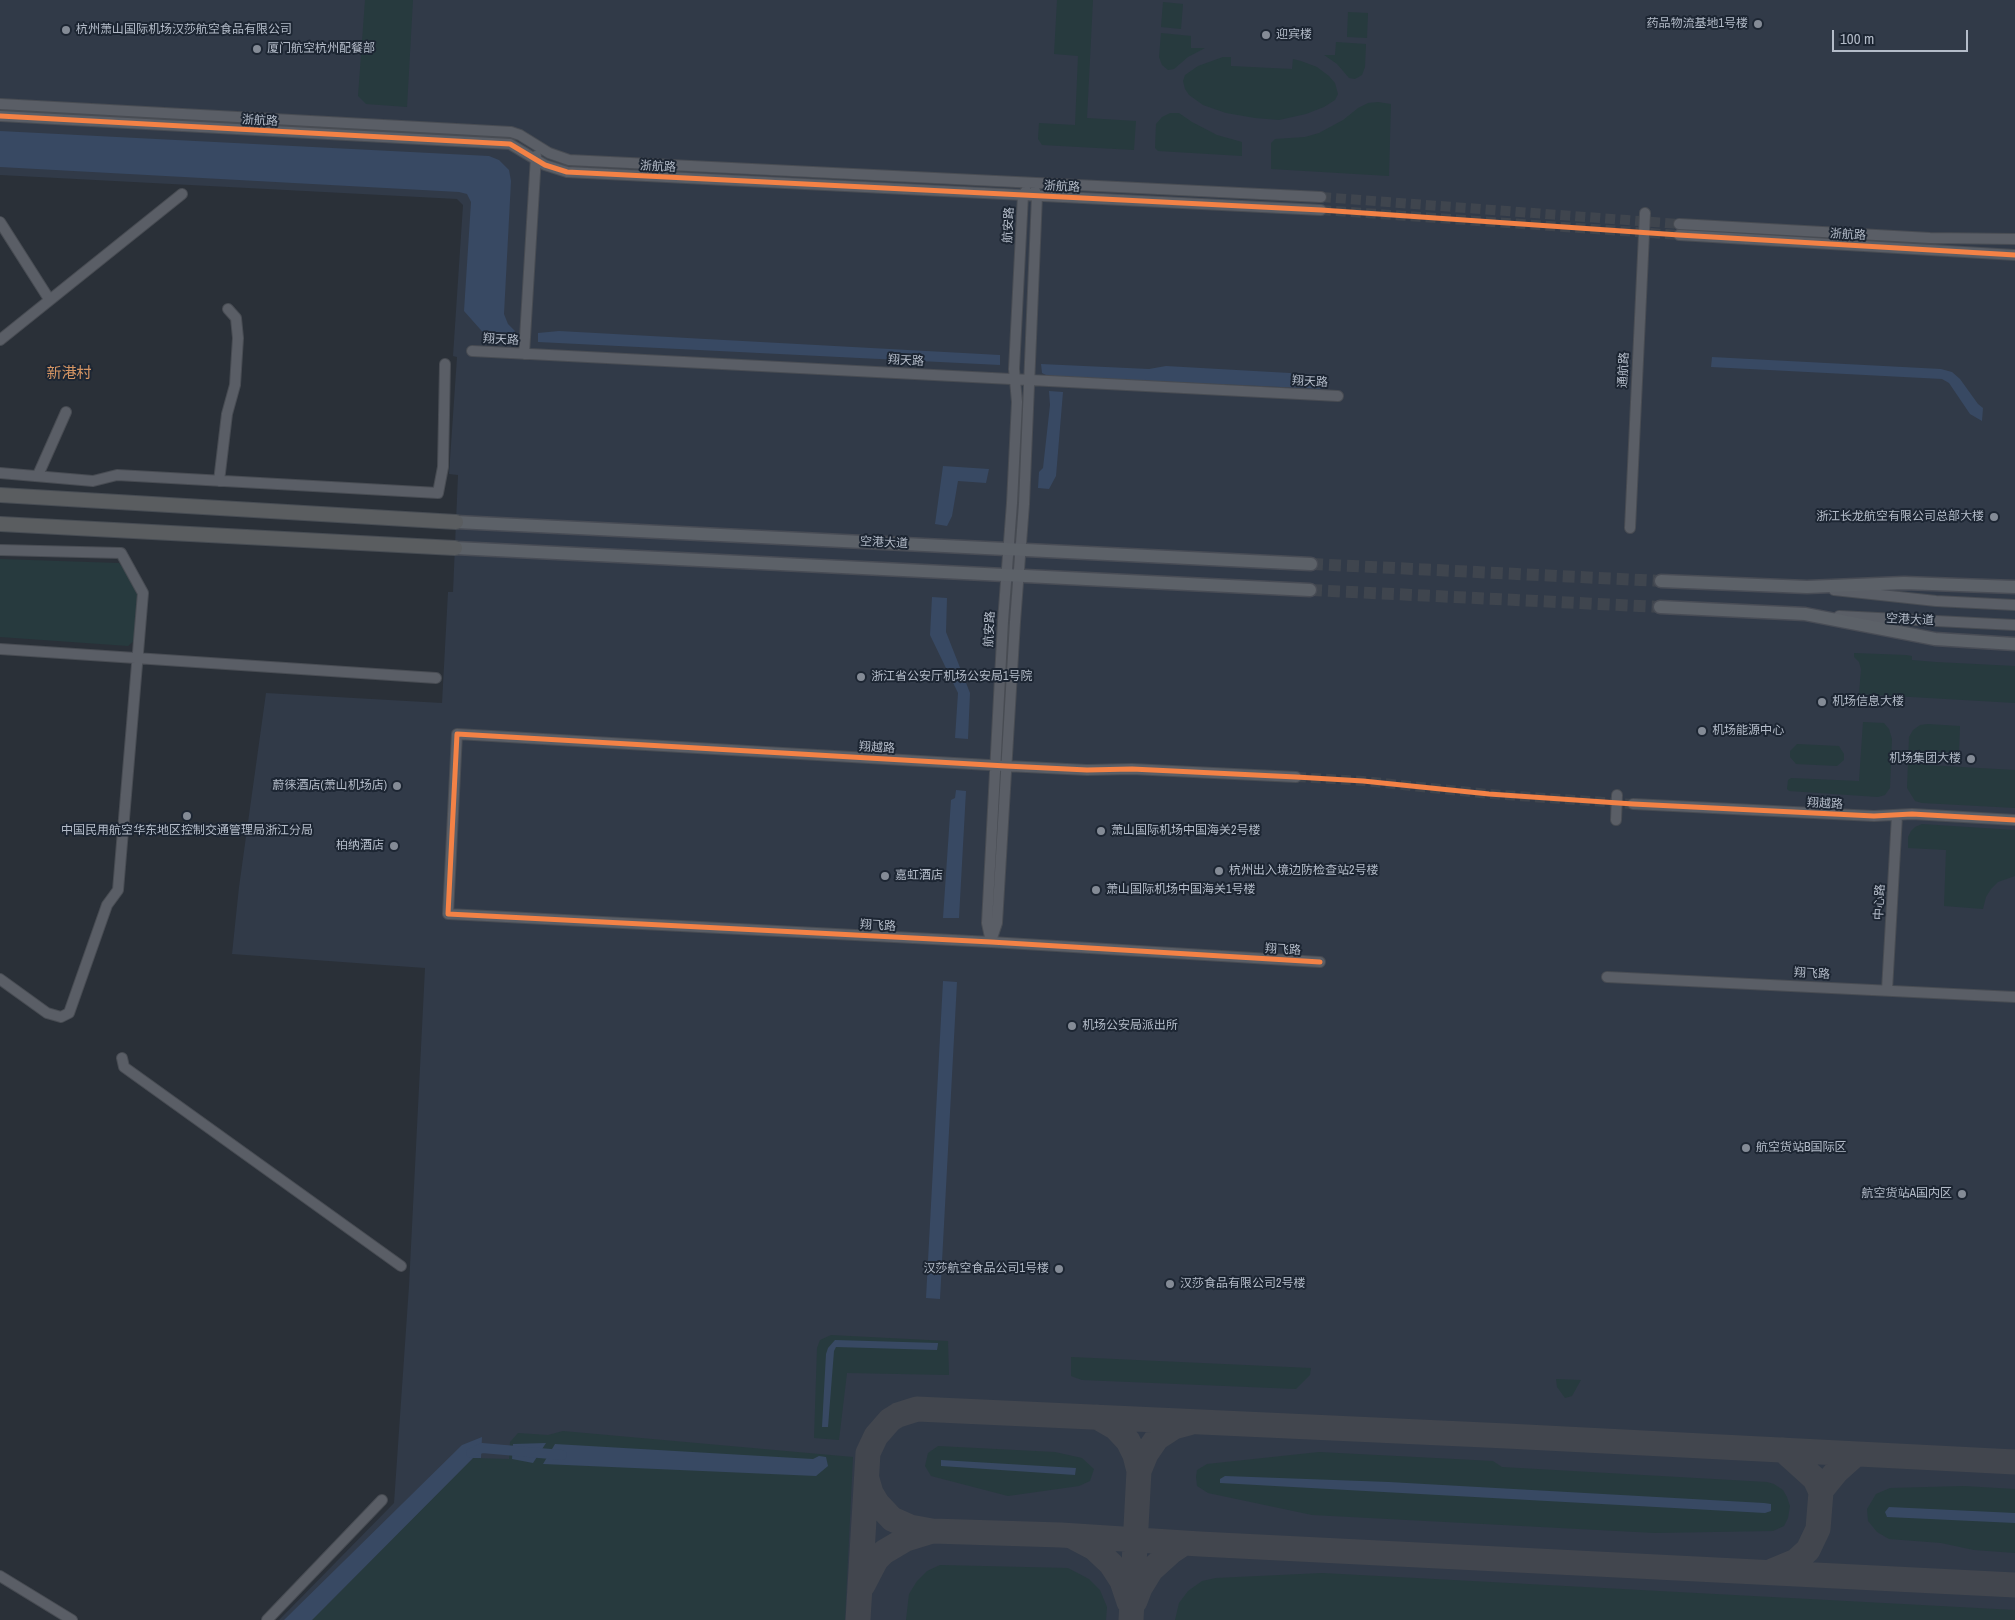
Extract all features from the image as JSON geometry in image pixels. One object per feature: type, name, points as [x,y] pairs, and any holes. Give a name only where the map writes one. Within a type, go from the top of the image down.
[{"type":"highway","points":[[0,495],[456,522]]},
{"type":"highway","points":[[0,524],[455,548]]},
{"type":"main road","name":"空港大道","points":[[456,522],[1311,564]]},
{"type":"main road","name":"空港大道","points":[[455,548],[1310,590]]},
{"type":"main road","name":"空港大道","points":[[1661,581],[1807,588],[1936,583],[2015,587]]},
{"type":"main road","name":"空港大道","points":[[1660,607],[1805,614],[1935,639],[2015,644]]},
{"type":"street","name":"浙航路","points":[[0,104],[511,132],[536,144],[549,153],[569,160],[1321,197]]},
{"type":"street","name":"浙航路","points":[[0,116],[510,144],[546,165],[567,172],[1321,210]]},
{"type":"street","points":[[524,354],[536,144]]},
{"type":"street","name":"航安路","points":[[1014,549],[1017,402],[1015,379],[1023,195],[1031,182]]},
{"type":"street","name":"航安路","points":[[991,942],[987,923],[995,766],[1029,380],[1037,196],[1031,182]]},
{"type":"street","points":[[0,340],[182,194]]},
{"type":"street","name":"通航路","points":[[1630,528],[1645,213]]},
{"type":"street","points":[[0,222],[49,299]]},
{"type":"street","name":"浙航路","points":[[2015,239],[1679,230],[2015,255]]},
{"type":"street","points":[[219,481],[227,414],[235,385],[238,338],[236,318],[228,309]]},
{"type":"street","name":"翔天路","points":[[472,351],[1338,396]]},
{"type":"street","points":[[0,473],[94,481],[117,475],[438,493],[443,467],[445,364]]},
{"type":"street","points":[[38,475],[66,412]]},
{"type":"street","points":[[0,550],[121,553],[143,593],[118,890],[107,906],[69,1012],[61,1018],[47,1013],[0,979]]},
{"type":"street","name":"航安路","points":[[991,942],[997,923],[1006,766],[1012,575]]},
{"type":"street","name":"空港大道","points":[[1807,588],[1936,601],[2015,605]]},
{"type":"street","name":"空港大道","points":[[1805,614],[2015,625]]},
{"type":"street","points":[[0,648],[436,678]]},
{"type":"street","name":"翔越路","points":[[449,901],[457,734],[995,766],[1087,770],[1132,768],[1296,777]]},
{"type":"street","points":[[1616,820],[1617,795]]},
{"type":"street","name":"翔越路","points":[[1634,804],[1874,816],[1912,814],[2015,820]]},
{"type":"street","name":"中心路","points":[[1887,990],[1897,816]]},
{"type":"street","name":"翔飞路","points":[[449,901],[448,914],[991,942],[1320,962]]},
{"type":"street","name":"翔飞路","points":[[1607,977],[2015,997]]},
{"type":"street","points":[[122,1058],[124,1067],[401,1266]]},
{"type":"street","points":[[267,1620],[382,1500]]},
{"type":"street","points":[[0,1576],[72,1620]]},
{"type":"shaded area","points":[[0,0],[2015,0],[2015,1620],[279,1620],[394,1503],[409,1286],[425,968],[232,954],[239,887],[266,693],[442,703],[448,592],[453,592],[458,475],[449,474],[457,357],[453,356],[463,205],[457,199],[0,175]]},
{"type":"green space","points":[[365,0],[413,0],[407,107],[366,104],[358,96]]},
{"type":"green space","points":[[1057,0],[1093,0],[1087,118],[1136,121],[1134,150],[1042,145],[1038,139],[1039,123],[1075,125],[1078,56],[1054,54]]},
{"type":"green space","points":[[1163,2],[1183,4],[1181,29],[1161,27]]},
{"type":"green space","points":[[1348,12],[1368,13],[1367,38],[1347,37]]},
{"type":"green space","points":[[1161,33],[1191,36],[1191,48],[1205,48],[1188,57],[1174,69],[1168,70],[1162,65],[1159,57]]},
{"type":"green space","points":[[1336,42],[1366,44],[1365,67],[1362,75],[1355,79],[1349,78],[1337,64],[1324,55],[1335,55]]},
{"type":"green space","points":[[1223,57],[1231,57],[1231,66],[1292,69],[1293,59],[1301,61],[1317,67],[1329,76],[1335,83],[1338,94],[1335,100],[1324,107],[1306,114],[1279,120],[1226,113],[1203,105],[1189,95],[1183,81],[1185,75],[1198,66]]},
{"type":"green space","points":[[1368,103],[1391,104],[1389,176],[1271,169],[1271,143],[1275,139],[1305,137],[1319,133],[1343,120],[1358,108]]},
{"type":"green space","points":[[1170,113],[1179,113],[1217,135],[1242,142],[1242,156],[1158,151],[1155,148],[1156,124],[1162,117]]},
{"type":"green space","points":[[0,559],[119,563],[132,578],[138,595],[135,640],[128,646],[0,637]]},
{"type":"green space","points":[[1854,653],[1906,655],[1912,656],[1912,660],[1936,662],[2015,666],[2015,703],[1859,694],[1861,669],[1859,662],[1854,657]]},
{"type":"green space","points":[[1863,722],[1884,723],[1889,729],[1892,739],[1890,788],[1885,795],[1878,797],[1789,791],[1787,789],[1788,780],[1791,778],[1859,781]]},
{"type":"green space","points":[[1920,725],[1960,726],[1959,753],[1927,751],[1926,765],[2015,770],[2015,808],[1922,803],[1915,801],[1907,788],[1909,737],[1913,730]]},
{"type":"green space","points":[[1797,744],[1839,746],[1844,754],[1844,760],[1837,766],[1796,764],[1790,757],[1790,751]]},
{"type":"green space","points":[[1922,824],[2015,830],[2015,876],[1998,882],[1991,889],[1986,897],[1983,909],[1944,906],[1946,850],[1908,848],[1908,837],[1911,831]]},
{"type":"green space","points":[[831,1335],[948,1341],[949,1375],[847,1373],[839,1440],[814,1438],[817,1348],[820,1340]]},
{"type":"green space","points":[[1071,1357],[1311,1368],[1310,1375],[1296,1389],[1082,1380],[1071,1376]]},
{"type":"green space","points":[[1556,1379],[1581,1380],[1572,1396],[1565,1398],[1557,1387]]},
{"type":"green space","points":[[563,1431],[853,1457],[845,1620],[312,1620],[473,1458],[509,1459],[510,1442],[518,1433],[548,1435]]},
{"type":"green space","points":[[938,1446],[1055,1452],[1082,1458],[1094,1469],[1090,1481],[1079,1486],[1008,1496],[931,1476],[925,1466],[928,1453]]},
{"type":"green space","points":[[1319,1452],[1493,1461],[1502,1467],[1767,1482],[1783,1490],[1790,1506],[1788,1518],[1784,1526],[1773,1531],[1655,1533],[1312,1515],[1208,1493],[1197,1486],[1197,1470],[1207,1464]]},
{"type":"green space","points":[[1964,1486],[2015,1489],[2015,1553],[1974,1550],[1941,1543],[1889,1539],[1877,1532],[1868,1521],[1867,1509],[1876,1494],[1890,1488]]},
{"type":"green space","points":[[940,1565],[1068,1568],[1089,1579],[1100,1590],[1107,1607],[1106,1620],[906,1620],[909,1594],[917,1581],[927,1571]]},
{"type":"green space","points":[[1322,1573],[2015,1610],[2015,1620],[1175,1620],[1179,1603],[1188,1591],[1202,1581],[1216,1578]]},
{"type":"water","points":[[0,131],[489,156],[499,160],[509,170],[511,181],[504,314],[508,324],[515,331],[513,342],[488,338],[464,311],[471,202],[467,194],[459,192],[0,167]]},
{"type":"water","points":[[559,331],[1000,355],[1000,365],[538,342],[538,333]]},
{"type":"water","points":[[1712,357],[1941,369],[1952,372],[1960,379],[1983,408],[1982,421],[1970,414],[1949,383],[1942,379],[1711,367]]},
{"type":"water","points":[[1041,364],[1149,369],[1166,366],[1325,375],[1325,387],[1322,389],[1048,376],[1042,373]]},
{"type":"water","points":[[1049,391],[1063,392],[1056,476],[1049,489],[1038,488],[1039,472],[1043,468],[1050,405]]},
{"type":"water","points":[[943,466],[989,469],[986,483],[958,481],[952,516],[947,526],[935,524]]},
{"type":"water","points":[[932,597],[947,598],[946,632],[970,693],[968,739],[955,738],[958,693],[930,635]]},
{"type":"water","points":[[956,790],[966,791],[959,918],[943,918],[951,800],[955,798]]},
{"type":"water","points":[[943,981],[957,982],[940,1299],[926,1298]]},
{"type":"water","points":[[835,1340],[938,1344],[937,1350],[836,1347],[834,1351],[828,1427],[822,1427],[826,1354],[828,1348]]},
{"type":"water","points":[[482,1437],[481,1458],[473,1458],[312,1620],[284,1620],[462,1445]]},
{"type":"water","points":[[546,1443],[533,1463],[512,1459],[513,1444]]},
{"type":"water","points":[[555,1444],[813,1459],[819,1456],[826,1457],[828,1466],[816,1476],[543,1464]]},
{"type":"water","points":[[941,1460],[1076,1468],[1075,1475],[941,1466]]},
{"type":"water","points":[[1225,1476],[1389,1482],[1764,1503],[1771,1504],[1771,1511],[1765,1513],[1220,1483],[1220,1479]]},
{"type":"water","points":[[1889,1507],[2015,1513],[2015,1523],[1887,1517],[1885,1512]]},
{"type":"waterway","points":[[471,1453],[482,1448],[562,1455]]},
{"type":"taxiway","points":[[858,1620],[868,1453],[876,1436],[890,1420],[898,1415],[917,1409],[2015,1462]]},
{"type":"taxiway","points":[[1097,1417],[1116,1428],[1128,1441],[1135,1455],[1139,1471]]},
{"type":"taxiway","points":[[1131,1620],[1139,1471],[1146,1454],[1157,1438],[1174,1427],[1189,1423]]},
{"type":"taxiway","points":[[1783,1450],[1815,1479],[1821,1492]]},
{"type":"taxiway","points":[[1772,1571],[1796,1561],[1808,1550],[1818,1529],[1821,1492],[1836,1472],[1856,1454]]},
{"type":"taxiway","points":[[867,1479],[871,1493],[877,1503],[892,1519],[910,1527],[932,1531],[1061,1535],[1200,1544],[2015,1585]]},
{"type":"taxiway","points":[[863,1585],[876,1560],[884,1552],[906,1539],[932,1531]]},
{"type":"taxiway","points":[[1075,1538],[1094,1548],[1111,1564],[1122,1581],[1129,1602]]},
{"type":"taxiway","points":[[1135,1601],[1140,1588],[1151,1570],[1184,1543]]},
{"type":"tunnel","points":[[1321,197],[1679,224]]},
{"type":"tunnel","points":[[1321,210],[1679,235]]},
{"type":"tunnel","points":[[1311,564],[1661,581]]},
{"type":"tunnel","points":[[1310,590],[1660,607]]},
{"type":"tunnel","points":[[1296,777],[1363,781],[1489,794],[1633,804]]},
{"type":"cycle path","points":[[0,116],[510,144],[545,165],[567,172],[1321,210],[1679,235],[2015,255]]},
{"type":"cycle path","points":[[1320,962],[991,942],[448,914],[457,734],[1006,766],[1087,770],[1132,769],[1296,777],[1363,781],[1489,794],[1633,804],[1874,816],[1912,814],[2015,820]]},
{"type":"place","name":"药品物流基地1号楼","points":[[1758,24]]},
{"type":"place","name":"杭州萧山国际机场汉莎航空食品有限公司","points":[[66,30]]},
{"type":"place","name":"迎宾楼","points":[[1266,35]]},
{"type":"place","name":"厦门航空杭州配餐部","points":[[257,49]]},
{"type":"place","name":"浙江长龙航空有限公司总部大楼","points":[[1994,517]]},
{"type":"place","name":"浙江省公安厅机场公安局1号院","points":[[861,677]]},
{"type":"place","name":"机场信息大楼","points":[[1822,702]]},
{"type":"place","name":"机场能源中心","points":[[1702,731]]},
{"type":"place","name":"机场集团大楼","points":[[1971,759]]},
{"type":"place","name":"蔚徕酒店(萧山机场店)","points":[[397,786]]},
{"type":"place","name":"中国民用航空华东地区控制交通管理局浙江分局","points":[[187,816]]},
{"type":"place","name":"萧山国际机场中国海关2号楼","points":[[1101,831]]},
{"type":"place","name":"柏纳酒店","points":[[394,846]]},
{"type":"place","name":"杭州出入境边防检查站2号楼","points":[[1219,871]]},
{"type":"place","name":"嘉虹酒店","points":[[885,876]]},
{"type":"place","name":"萧山国际机场中国海关1号楼","points":[[1096,890]]},
{"type":"place","name":"机场公安局派出所","points":[[1072,1026]]},
{"type":"place","name":"航空货站B国际区","points":[[1746,1148]]},
{"type":"place","name":"航空货站A国内区","points":[[1962,1194]]},
{"type":"place","name":"汉莎航空食品公司1号楼","points":[[1059,1269]]},
{"type":"place","name":"汉莎食品有限公司2号楼","points":[[1170,1284]]},
{"type":"district","name":"新港村","points":[[69,374]]}]
